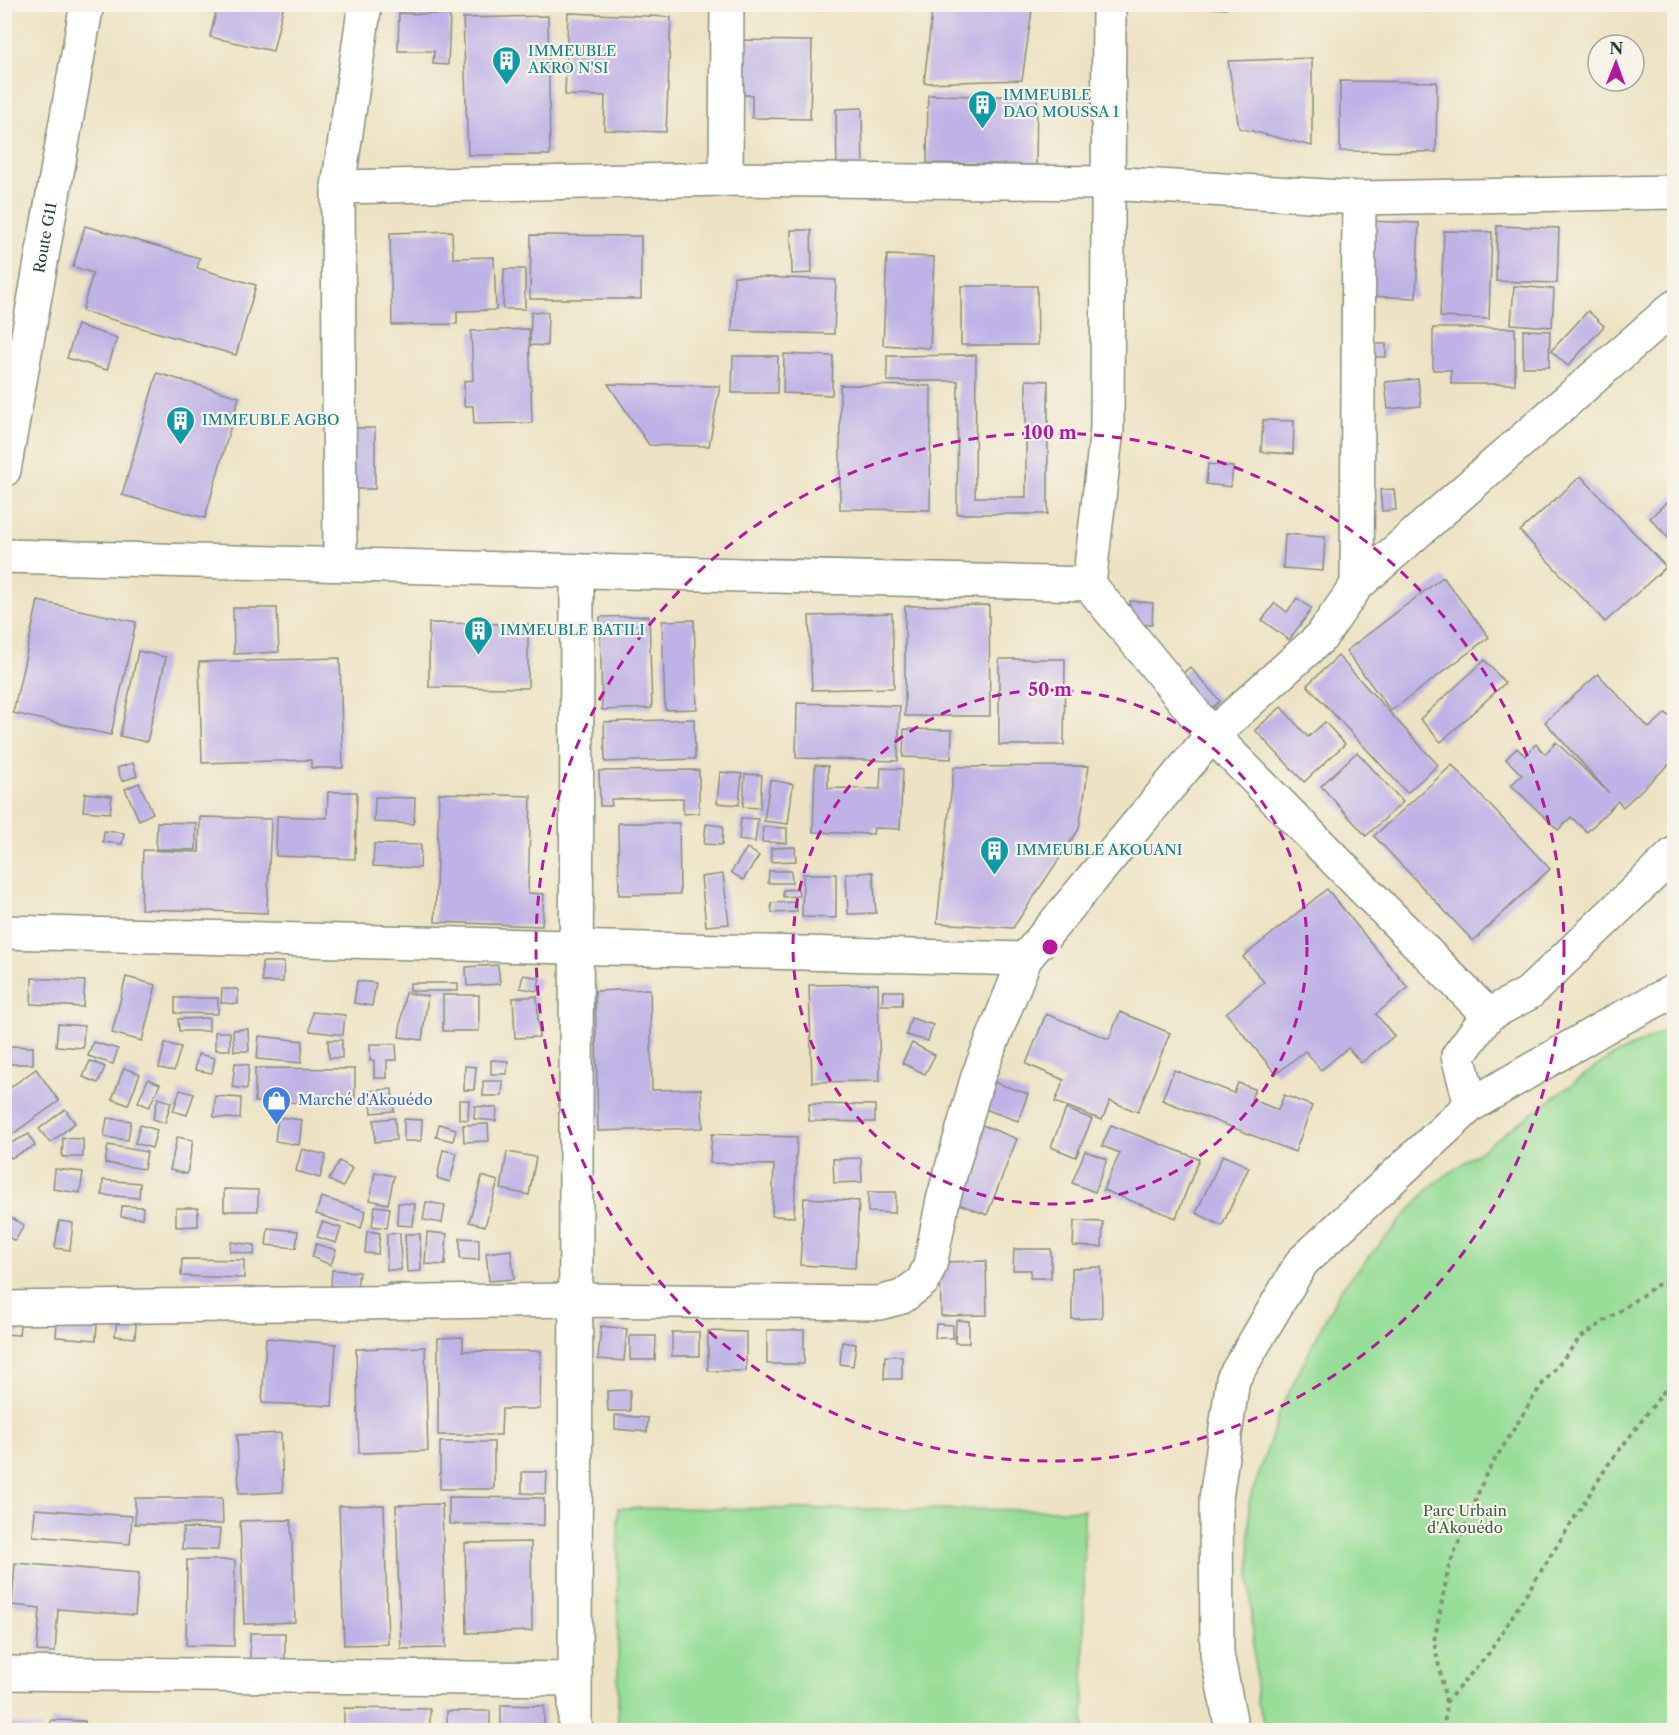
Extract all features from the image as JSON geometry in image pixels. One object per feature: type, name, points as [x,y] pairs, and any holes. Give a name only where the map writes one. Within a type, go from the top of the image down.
[{"type":"street","name":"Route G11","points":[[4,470],[87,4]]},
{"type":"street","points":[[340,563],[338,187],[365,4]]},
{"type":"street","points":[[726,179],[727,4]]},
{"type":"street","points":[[1108,4],[1107,429],[1089,584],[1212,735],[1488,1015]]},
{"type":"street","points":[[338,187],[726,179],[1107,183],[1359,198],[1674,192]]},
{"type":"street","points":[[1357,585],[1359,198]]},
{"type":"street","points":[[4,1308],[576,1300],[879,1303],[902,1297],[923,1281],[930,1265],[944,1200],[978,1076],[1025,959],[1212,735],[1321,637],[1357,585],[1674,307]]},
{"type":"street","points":[[4,556],[1089,584]]},
{"type":"street","points":[[576,1731],[577,572]]},
{"type":"street","points":[[1471,1105],[1458,1056],[1488,1015],[1530,993],[1674,854]]},
{"type":"street","points":[[4,932],[1025,959]]},
{"type":"street","points":[[1232,1731],[1217,1654],[1216,1499],[1233,1379],[1302,1262],[1471,1105],[1612,1023],[1674,991]]},
{"type":"street","points":[[4,1673],[576,1679]]},
{"type":"path","points":[[1444,1731],[1446,1702],[1434,1641],[1449,1566],[1486,1474],[1540,1387],[1580,1338],[1660,1283],[1674,1277]]},
{"type":"path","points":[[1446,1702],[1490,1653],[1608,1466],[1674,1378]]},
{"type":"green space","name":"Parc Urbain d'Akouédo","points":[[1674,1026],[1674,1730],[1267,1730],[1257,1703],[1250,1585],[1249,1502],[1282,1406],[1340,1290],[1430,1187],[1607,1059]]},
{"type":"green space","points":[[618,1508],[1084,1510],[1084,1730],[618,1730]]},
{"type":"building","points":[[218,4],[284,4],[273,51],[210,37]]},
{"type":"building","points":[[1155,4],[1226,4],[1226,9]]},
{"type":"building","points":[[1032,10],[1022,80],[924,83],[932,12]]},
{"type":"building","points":[[399,13],[450,15],[448,65],[433,64],[434,51],[398,51]]},
{"type":"building","points":[[568,13],[671,17],[666,132],[604,130],[605,96],[565,95]]},
{"type":"building","name":"IMMEUBLE AKRO N'SI","points":[[548,16],[550,155],[468,155],[463,18]]},
{"type":"building","points":[[735,40],[812,41],[810,119],[752,118],[752,95],[734,95]]},
{"type":"building","points":[[1312,58],[1312,146],[1239,128],[1228,61]]},
{"type":"building","points":[[1340,81],[1437,82],[1436,152],[1340,151]]},
{"type":"building","points":[[1670,81],[1674,81],[1674,151],[1670,151]]},
{"type":"building","name":"IMMEUBLE DAO MOUSSA 1","points":[[928,95],[1037,97],[1036,165],[927,163]]},
{"type":"building","points":[[862,108],[863,173],[837,173],[836,109]]},
{"type":"building","points":[[1369,221],[1419,223],[1416,298],[1366,296]]},
{"type":"building","points":[[85,226],[200,258],[197,268],[256,285],[236,355],[82,311],[93,273],[73,267]]},
{"type":"building","points":[[1497,226],[1559,228],[1557,283],[1496,281]]},
{"type":"building","points":[[791,230],[811,230],[812,273],[792,274]]},
{"type":"building","points":[[452,231],[453,258],[494,257],[496,310],[457,311],[457,324],[392,325],[390,233]]},
{"type":"building","points":[[1444,231],[1492,232],[1489,319],[1440,317]]},
{"type":"building","points":[[531,235],[641,236],[641,299],[530,299]]},
{"type":"building","points":[[887,255],[934,257],[930,348],[883,345]]},
{"type":"building","points":[[504,269],[525,269],[525,309],[503,309]]},
{"type":"building","points":[[734,276],[836,280],[834,334],[732,331]]},
{"type":"building","points":[[961,286],[1037,286],[1038,345],[961,345]]},
{"type":"building","points":[[1514,286],[1554,289],[1552,327],[1511,324]]},
{"type":"building","points":[[1588,311],[1604,326],[1568,366],[1551,351]]},
{"type":"building","points":[[531,312],[548,312],[547,346],[530,345]]},
{"type":"building","points":[[77,325],[117,338],[107,370],[67,358]]},
{"type":"building","points":[[1433,328],[1515,328],[1515,384],[1451,384],[1451,370],[1433,370]]},
{"type":"building","points":[[529,329],[532,423],[474,424],[473,406],[464,406],[464,381],[473,380],[471,331]]},
{"type":"building","points":[[1523,330],[1550,331],[1549,367],[1523,367]]},
{"type":"building","points":[[1372,344],[1386,344],[1386,357],[1371,357]]},
{"type":"building","points":[[784,354],[833,356],[832,395],[783,393]]},
{"type":"building","points":[[976,355],[975,497],[1026,497],[1026,380],[1048,381],[1048,514],[957,514],[958,381],[887,381],[887,356]]},
{"type":"building","points":[[733,356],[778,356],[777,393],[732,393]]},
{"type":"building","name":"IMMEUBLE AGBO","points":[[157,373],[239,397],[205,518],[122,495]]},
{"type":"building","points":[[1418,379],[1421,406],[1388,409],[1385,382]]},
{"type":"building","points":[[608,384],[720,386],[709,446],[649,445]]},
{"type":"building","points":[[840,385],[931,386],[930,510],[840,509]]},
{"type":"building","points":[[1263,420],[1294,421],[1293,454],[1261,452]]},
{"type":"building","points":[[348,428],[375,428],[375,489],[348,489]]},
{"type":"building","points":[[1208,464],[1233,467],[1231,487],[1206,484]]},
{"type":"building","points":[[1581,476],[1666,567],[1605,622],[1520,531]]},
{"type":"building","points":[[1394,489],[1396,510],[1382,511],[1380,490]]},
{"type":"building","points":[[1674,495],[1674,544],[1650,518]]},
{"type":"building","points":[[1285,534],[1325,537],[1323,571],[1283,568]]},
{"type":"building","points":[[1443,577],[1489,637],[1391,711],[1346,651]]},
{"type":"building","points":[[1297,598],[1312,609],[1289,640],[1262,620],[1275,603],[1287,612]]},
{"type":"building","points":[[38,601],[136,622],[111,735],[13,713]]},
{"type":"building","points":[[1130,601],[1153,603],[1152,625],[1128,624]]},
{"type":"building","points":[[989,605],[990,716],[905,716],[905,606]]},
{"type":"building","points":[[233,608],[277,608],[279,652],[234,654]]},
{"type":"building","points":[[892,613],[894,688],[812,690],[809,616]]},
{"type":"building","points":[[649,616],[652,708],[602,710],[600,617]]},
{"type":"building","points":[[694,620],[697,709],[665,710],[662,621]]},
{"type":"building","name":"IMMEUBLE BATILI","points":[[429,623],[528,624],[528,688],[429,687]]},
{"type":"building","points":[[138,651],[166,657],[147,742],[120,736]]},
{"type":"building","points":[[1338,656],[1438,765],[1407,793],[1307,685]]},
{"type":"building","points":[[340,658],[343,768],[311,768],[311,760],[202,763],[199,662]]},
{"type":"building","points":[[999,659],[1065,659],[1064,745],[999,745]]},
{"type":"building","points":[[1485,660],[1505,683],[1441,742],[1420,719]]},
{"type":"building","points":[[1190,667],[1220,701],[1204,715],[1174,681]]},
{"type":"building","points":[[1598,674],[1649,728],[1666,713],[1674,722],[1674,760],[1623,807],[1618,801],[1587,832],[1571,817],[1558,830],[1511,785],[1522,775],[1506,759],[1517,748],[1525,756],[1536,744],[1545,754],[1556,742],[1609,793],[1545,722]]},
{"type":"building","points":[[797,703],[900,706],[898,761],[796,758]]},
{"type":"building","points":[[1281,707],[1308,737],[1325,722],[1345,744],[1304,782],[1255,730]]},
{"type":"building","points":[[694,719],[695,759],[605,762],[604,722]]},
{"type":"building","points":[[904,729],[952,730],[951,759],[903,757]]},
{"type":"building","points":[[1357,752],[1403,802],[1366,836],[1321,786]]},
{"type":"building","points":[[133,763],[137,776],[122,781],[117,768]]},
{"type":"building","points":[[815,765],[828,766],[828,788],[880,789],[881,768],[903,769],[900,829],[874,828],[873,834],[813,832]]},
{"type":"building","points":[[1452,765],[1550,869],[1473,941],[1374,836]]},
{"type":"building","name":"IMMEUBLE AKOUANI","points":[[1089,766],[1079,829],[1013,928],[937,923],[954,767]]},
{"type":"building","points":[[699,770],[699,813],[683,814],[683,798],[611,799],[612,806],[600,806],[599,771]]},
{"type":"building","points":[[720,772],[742,774],[739,805],[717,803]]},
{"type":"building","points":[[745,774],[762,775],[760,808],[743,807]]},
{"type":"building","points":[[770,780],[793,784],[788,824],[764,821]]},
{"type":"building","points":[[139,783],[153,813],[139,820],[125,789]]},
{"type":"building","points":[[328,792],[357,792],[355,859],[276,856],[277,816],[327,818]]},
{"type":"building","points":[[85,793],[112,796],[110,813],[83,811]]},
{"type":"building","points":[[439,793],[531,796],[528,893],[544,894],[542,926],[435,922]]},
{"type":"building","points":[[375,797],[415,798],[414,824],[374,822]]},
{"type":"building","points":[[200,817],[271,819],[267,913],[141,909],[143,850],[199,852]]},
{"type":"building","points":[[741,818],[758,819],[755,842],[739,840]]},
{"type":"building","points":[[157,822],[196,823],[196,850],[156,849]]},
{"type":"building","points":[[618,823],[679,823],[680,894],[619,895]]},
{"type":"building","points":[[706,824],[723,826],[722,845],[704,844]]},
{"type":"building","points":[[763,827],[787,828],[787,843],[762,842]]},
{"type":"building","points":[[104,831],[124,833],[122,844],[103,842]]},
{"type":"building","points":[[374,844],[421,845],[420,868],[373,866]]},
{"type":"building","points":[[795,847],[796,861],[771,862],[771,848]]},
{"type":"building","points":[[747,848],[759,856],[743,880],[731,872]]},
{"type":"building","points":[[769,871],[791,871],[792,883],[768,883]]},
{"type":"building","points":[[873,872],[876,913],[848,914],[846,874]]},
{"type":"building","points":[[723,874],[729,924],[706,926],[701,877]]},
{"type":"building","points":[[803,874],[836,874],[836,918],[802,917]]},
{"type":"building","points":[[798,889],[799,896],[783,897],[783,890]]},
{"type":"building","points":[[1327,889],[1408,988],[1376,1014],[1394,1036],[1361,1063],[1348,1048],[1321,1070],[1305,1051],[1276,1074],[1226,1013],[1264,982],[1243,957]]},
{"type":"building","points":[[796,902],[797,912],[772,913],[771,903]]},
{"type":"building","points":[[262,962],[284,962],[283,982],[262,982]]},
{"type":"building","points":[[498,965],[500,984],[467,986],[466,967]]},
{"type":"building","points":[[523,975],[540,978],[537,991],[520,988]]},
{"type":"building","points":[[126,977],[156,985],[142,1041],[112,1033]]},
{"type":"building","points":[[32,978],[85,981],[83,1007],[31,1004]]},
{"type":"building","points":[[357,981],[376,983],[372,1006],[354,1003]]},
{"type":"building","points":[[410,983],[458,983],[458,991],[410,991]]},
{"type":"building","points":[[878,984],[880,1081],[812,1082],[809,985]]},
{"type":"building","points":[[222,989],[238,989],[238,1004],[221,1003]]},
{"type":"building","points":[[650,989],[652,1090],[701,1089],[703,1128],[598,1131],[595,991]]},
{"type":"building","points":[[883,991],[903,991],[902,1005],[882,1005]]},
{"type":"building","points":[[405,993],[428,996],[422,1040],[399,1037]]},
{"type":"building","points":[[443,995],[479,995],[479,1031],[443,1031]]},
{"type":"building","points":[[537,996],[539,1037],[515,1038],[513,998]]},
{"type":"building","points":[[175,998],[218,998],[218,1014],[175,1013]]},
{"type":"building","points":[[312,1012],[345,1015],[343,1035],[310,1031]]},
{"type":"building","points":[[1120,1012],[1170,1033],[1138,1112],[1110,1101],[1102,1120],[1055,1102],[1064,1080],[1026,1064],[1046,1014],[1109,1039]]},
{"type":"building","points":[[209,1018],[209,1031],[179,1031],[178,1019]]},
{"type":"building","points":[[911,1018],[933,1025],[928,1041],[906,1035]]},
{"type":"building","points":[[58,1024],[84,1026],[83,1048],[56,1046]]},
{"type":"building","points":[[248,1029],[249,1051],[234,1051],[233,1030]]},
{"type":"building","points":[[215,1032],[230,1032],[230,1050],[215,1050]]},
{"type":"building","points":[[259,1036],[303,1041],[301,1063],[257,1059]]},
{"type":"building","points":[[328,1040],[342,1040],[342,1058],[329,1058]]},
{"type":"building","points":[[93,1042],[118,1049],[113,1064],[88,1056]]},
{"type":"building","points":[[165,1043],[181,1047],[174,1071],[159,1068]]},
{"type":"building","points":[[912,1043],[935,1055],[925,1074],[902,1063]]},
{"type":"building","points":[[370,1044],[396,1044],[397,1060],[387,1060],[387,1078],[374,1078],[374,1060],[370,1061]]},
{"type":"building","points":[[10,1046],[33,1047],[33,1064],[10,1064]]},
{"type":"building","points":[[198,1054],[215,1058],[212,1073],[195,1070]]},
{"type":"building","points":[[491,1060],[508,1061],[507,1074],[491,1074]]},
{"type":"building","points":[[90,1061],[105,1067],[98,1083],[83,1077]]},
{"type":"building","points":[[235,1063],[249,1065],[247,1089],[232,1087]]},
{"type":"building","points":[[465,1066],[476,1067],[474,1090],[464,1090]]},
{"type":"building","points":[[124,1068],[140,1074],[128,1105],[112,1099]]},
{"type":"building","points":[[255,1068],[355,1069],[355,1103],[255,1102]]},
{"type":"building","points":[[36,1069],[59,1101],[4,1140],[4,1092]]},
{"type":"building","points":[[1174,1070],[1234,1093],[1238,1083],[1255,1089],[1251,1099],[1278,1110],[1284,1095],[1312,1106],[1295,1152],[1162,1100]]},
{"type":"building","points":[[148,1079],[160,1084],[149,1107],[138,1102]]},
{"type":"building","points":[[483,1081],[503,1081],[502,1096],[483,1096]]},
{"type":"building","points":[[991,1081],[1028,1094],[1018,1121],[982,1108]]},
{"type":"building","points":[[392,1089],[394,1111],[372,1113],[370,1091]]},
{"type":"building","points":[[180,1090],[194,1094],[187,1115],[173,1111]]},
{"type":"building","points":[[215,1096],[241,1098],[240,1119],[214,1117]]},
{"type":"building","points":[[158,1098],[171,1102],[165,1123],[153,1119]]},
{"type":"building","points":[[459,1100],[469,1100],[468,1120],[459,1119]]},
{"type":"building","points":[[809,1104],[875,1105],[875,1122],[809,1121]]},
{"type":"building","points":[[475,1106],[497,1108],[496,1121],[474,1119]]},
{"type":"building","points":[[65,1109],[75,1123],[50,1143],[39,1129]]},
{"type":"building","points":[[1066,1109],[1092,1119],[1076,1157],[1051,1147]]},
{"type":"building","points":[[278,1117],[302,1120],[299,1145],[275,1141]]},
{"type":"building","points":[[107,1118],[131,1121],[128,1140],[104,1137]]},
{"type":"building","points":[[395,1118],[396,1140],[375,1142],[374,1120]]},
{"type":"building","points":[[404,1119],[422,1120],[421,1141],[404,1141]]},
{"type":"building","points":[[439,1124],[456,1129],[453,1141],[436,1137]]},
{"type":"building","points":[[488,1124],[489,1141],[464,1142],[463,1125]]},
{"type":"building","points":[[980,1124],[1017,1139],[987,1215],[949,1200]]},
{"type":"building","points":[[140,1125],[157,1130],[152,1148],[135,1143]]},
{"type":"building","points":[[1111,1125],[1199,1159],[1176,1218],[1103,1190],[1120,1153],[1102,1146]]},
{"type":"building","points":[[29,1134],[35,1146],[11,1158],[5,1146]]},
{"type":"building","points":[[712,1134],[797,1137],[794,1217],[772,1216],[774,1165],[710,1163]]},
{"type":"building","points":[[177,1137],[193,1140],[187,1174],[170,1170]]},
{"type":"building","points":[[63,1138],[83,1139],[83,1157],[62,1157]]},
{"type":"building","points":[[108,1145],[147,1152],[144,1169],[105,1163]]},
{"type":"building","points":[[302,1149],[326,1155],[320,1178],[296,1171]]},
{"type":"building","points":[[443,1150],[457,1153],[450,1182],[437,1178]]},
{"type":"building","points":[[1085,1151],[1107,1159],[1095,1192],[1072,1183]]},
{"type":"building","points":[[507,1152],[536,1157],[529,1195],[501,1189]]},
{"type":"building","points":[[1223,1155],[1249,1167],[1222,1226],[1196,1213]]},
{"type":"building","points":[[861,1158],[862,1182],[834,1183],[833,1159]]},
{"type":"building","points":[[339,1161],[352,1168],[343,1187],[329,1180]]},
{"type":"building","points":[[55,1169],[83,1172],[80,1193],[53,1189]]},
{"type":"building","points":[[375,1172],[394,1176],[388,1204],[370,1200]]},
{"type":"building","points":[[482,1176],[498,1181],[485,1226],[469,1222]]},
{"type":"building","points":[[103,1180],[140,1183],[139,1198],[102,1195]]},
{"type":"building","points":[[224,1189],[258,1190],[258,1211],[224,1211]]},
{"type":"building","points":[[868,1192],[896,1192],[895,1213],[868,1212]]},
{"type":"building","points":[[321,1197],[366,1211],[361,1228],[316,1214]]},
{"type":"building","points":[[804,1198],[859,1201],[855,1268],[800,1265]]},
{"type":"building","points":[[426,1202],[445,1205],[442,1223],[423,1220]]},
{"type":"building","points":[[398,1203],[415,1204],[413,1226],[397,1225]]},
{"type":"building","points":[[122,1206],[143,1207],[142,1218],[121,1217]]},
{"type":"building","points":[[375,1206],[390,1208],[387,1228],[372,1226]]},
{"type":"building","points":[[176,1208],[198,1208],[198,1226],[176,1227]]},
{"type":"building","points":[[5,1214],[24,1225],[15,1241],[5,1235]]},
{"type":"building","points":[[59,1221],[73,1223],[70,1250],[55,1248]]},
{"type":"building","points":[[1074,1221],[1103,1222],[1102,1247],[1073,1246]]},
{"type":"building","points":[[322,1222],[341,1228],[336,1243],[317,1237]]},
{"type":"building","points":[[268,1228],[298,1231],[296,1248],[266,1245]]},
{"type":"building","points":[[367,1231],[380,1233],[378,1254],[365,1253]]},
{"type":"building","points":[[427,1232],[447,1234],[445,1265],[425,1264]]},
{"type":"building","points":[[400,1233],[401,1270],[387,1270],[387,1234]]},
{"type":"building","points":[[405,1234],[420,1234],[421,1271],[407,1272]]},
{"type":"building","points":[[460,1238],[479,1239],[479,1260],[460,1259]]},
{"type":"building","points":[[231,1242],[255,1245],[254,1255],[230,1251]]},
{"type":"building","points":[[316,1244],[336,1250],[331,1265],[312,1257]]},
{"type":"building","points":[[1014,1249],[1051,1249],[1051,1278],[1030,1278],[1031,1270],[1013,1270]]},
{"type":"building","points":[[511,1250],[514,1279],[489,1281],[486,1253]]},
{"type":"building","points":[[182,1259],[244,1260],[244,1278],[181,1276]]},
{"type":"building","points":[[986,1261],[987,1315],[941,1316],[940,1262]]},
{"type":"building","points":[[1101,1267],[1102,1318],[1072,1319],[1072,1268]]},
{"type":"building","points":[[332,1270],[359,1272],[357,1289],[331,1286]]},
{"type":"building","points":[[387,1283],[410,1284],[409,1296],[386,1295]]},
{"type":"building","points":[[118,1309],[137,1311],[135,1338],[115,1336]]},
{"type":"building","points":[[4,1315],[21,1315],[19,1335],[4,1334]]},
{"type":"building","points":[[956,1320],[969,1321],[969,1343],[955,1343]]},
{"type":"building","points":[[57,1322],[97,1324],[96,1340],[56,1337]]},
{"type":"building","points":[[936,1324],[953,1325],[953,1338],[935,1338]]},
{"type":"building","points":[[601,1326],[627,1329],[624,1361],[598,1359]]},
{"type":"building","points":[[767,1330],[804,1330],[804,1364],[767,1364]]},
{"type":"building","points":[[708,1331],[746,1332],[746,1371],[708,1371]]},
{"type":"building","points":[[672,1332],[699,1332],[699,1356],[672,1356]]},
{"type":"building","points":[[630,1336],[656,1336],[655,1360],[630,1360]]},
{"type":"building","points":[[463,1337],[463,1351],[541,1351],[540,1409],[502,1409],[501,1435],[438,1435],[438,1338]]},
{"type":"building","points":[[266,1338],[336,1344],[332,1406],[262,1403]]},
{"type":"building","points":[[842,1342],[856,1344],[853,1366],[840,1364]]},
{"type":"building","points":[[425,1347],[428,1451],[359,1453],[356,1349]]},
{"type":"building","points":[[885,1356],[902,1356],[902,1379],[884,1379]]},
{"type":"building","points":[[630,1390],[630,1411],[608,1411],[607,1391]]},
{"type":"building","points":[[615,1415],[648,1418],[647,1432],[615,1429]]},
{"type":"building","points":[[281,1433],[283,1492],[239,1494],[237,1435]]},
{"type":"building","points":[[440,1442],[494,1442],[494,1489],[440,1489]]},
{"type":"building","points":[[522,1472],[547,1472],[546,1494],[522,1493]]},
{"type":"building","points":[[449,1497],[544,1498],[544,1525],[449,1524]]},
{"type":"building","points":[[135,1498],[222,1498],[223,1524],[135,1524]]},
{"type":"building","points":[[442,1504],[446,1648],[401,1649],[396,1505]]},
{"type":"building","points":[[384,1505],[388,1644],[344,1645],[339,1506]]},
{"type":"building","points":[[35,1509],[132,1516],[130,1544],[33,1536]]},
{"type":"building","points":[[291,1520],[295,1622],[244,1624],[240,1521]]},
{"type":"building","points":[[183,1528],[220,1529],[218,1550],[182,1549]]},
{"type":"building","points":[[531,1542],[532,1631],[467,1633],[465,1543]]},
{"type":"building","points":[[187,1560],[235,1560],[234,1646],[186,1645]]},
{"type":"building","points":[[15,1563],[139,1573],[135,1615],[58,1609],[55,1652],[37,1651],[40,1608],[12,1605]]},
{"type":"building","points":[[250,1633],[285,1633],[285,1664],[250,1664]]},
{"type":"building","points":[[501,1705],[544,1706],[544,1730],[501,1730]]},
{"type":"building","points":[[344,1708],[430,1709],[430,1730],[344,1730]]},
{"type":"building","points":[[447,1711],[490,1711],[490,1730],[447,1730]]},
{"type":"building","points":[[51,1720],[85,1721],[85,1730],[51,1730]]},
{"type":"building","points":[[4,1722],[42,1728],[41,1730],[4,1730]]},
{"type":"place","name":"IMMEUBLE AKRO N'SI","points":[[507,86]]},
{"type":"place","name":"IMMEUBLE DAO MOUSSA 1","points":[[982,130]]},
{"type":"place","name":"IMMEUBLE AGBO","points":[[181,446]]},
{"type":"place","name":"IMMEUBLE BATILI","points":[[479,656]]},
{"type":"place","name":"IMMEUBLE AKOUANI","points":[[995,876]]},
{"type":"place","name":"Marché d'Akouédo","points":[[277,1126]]}]
